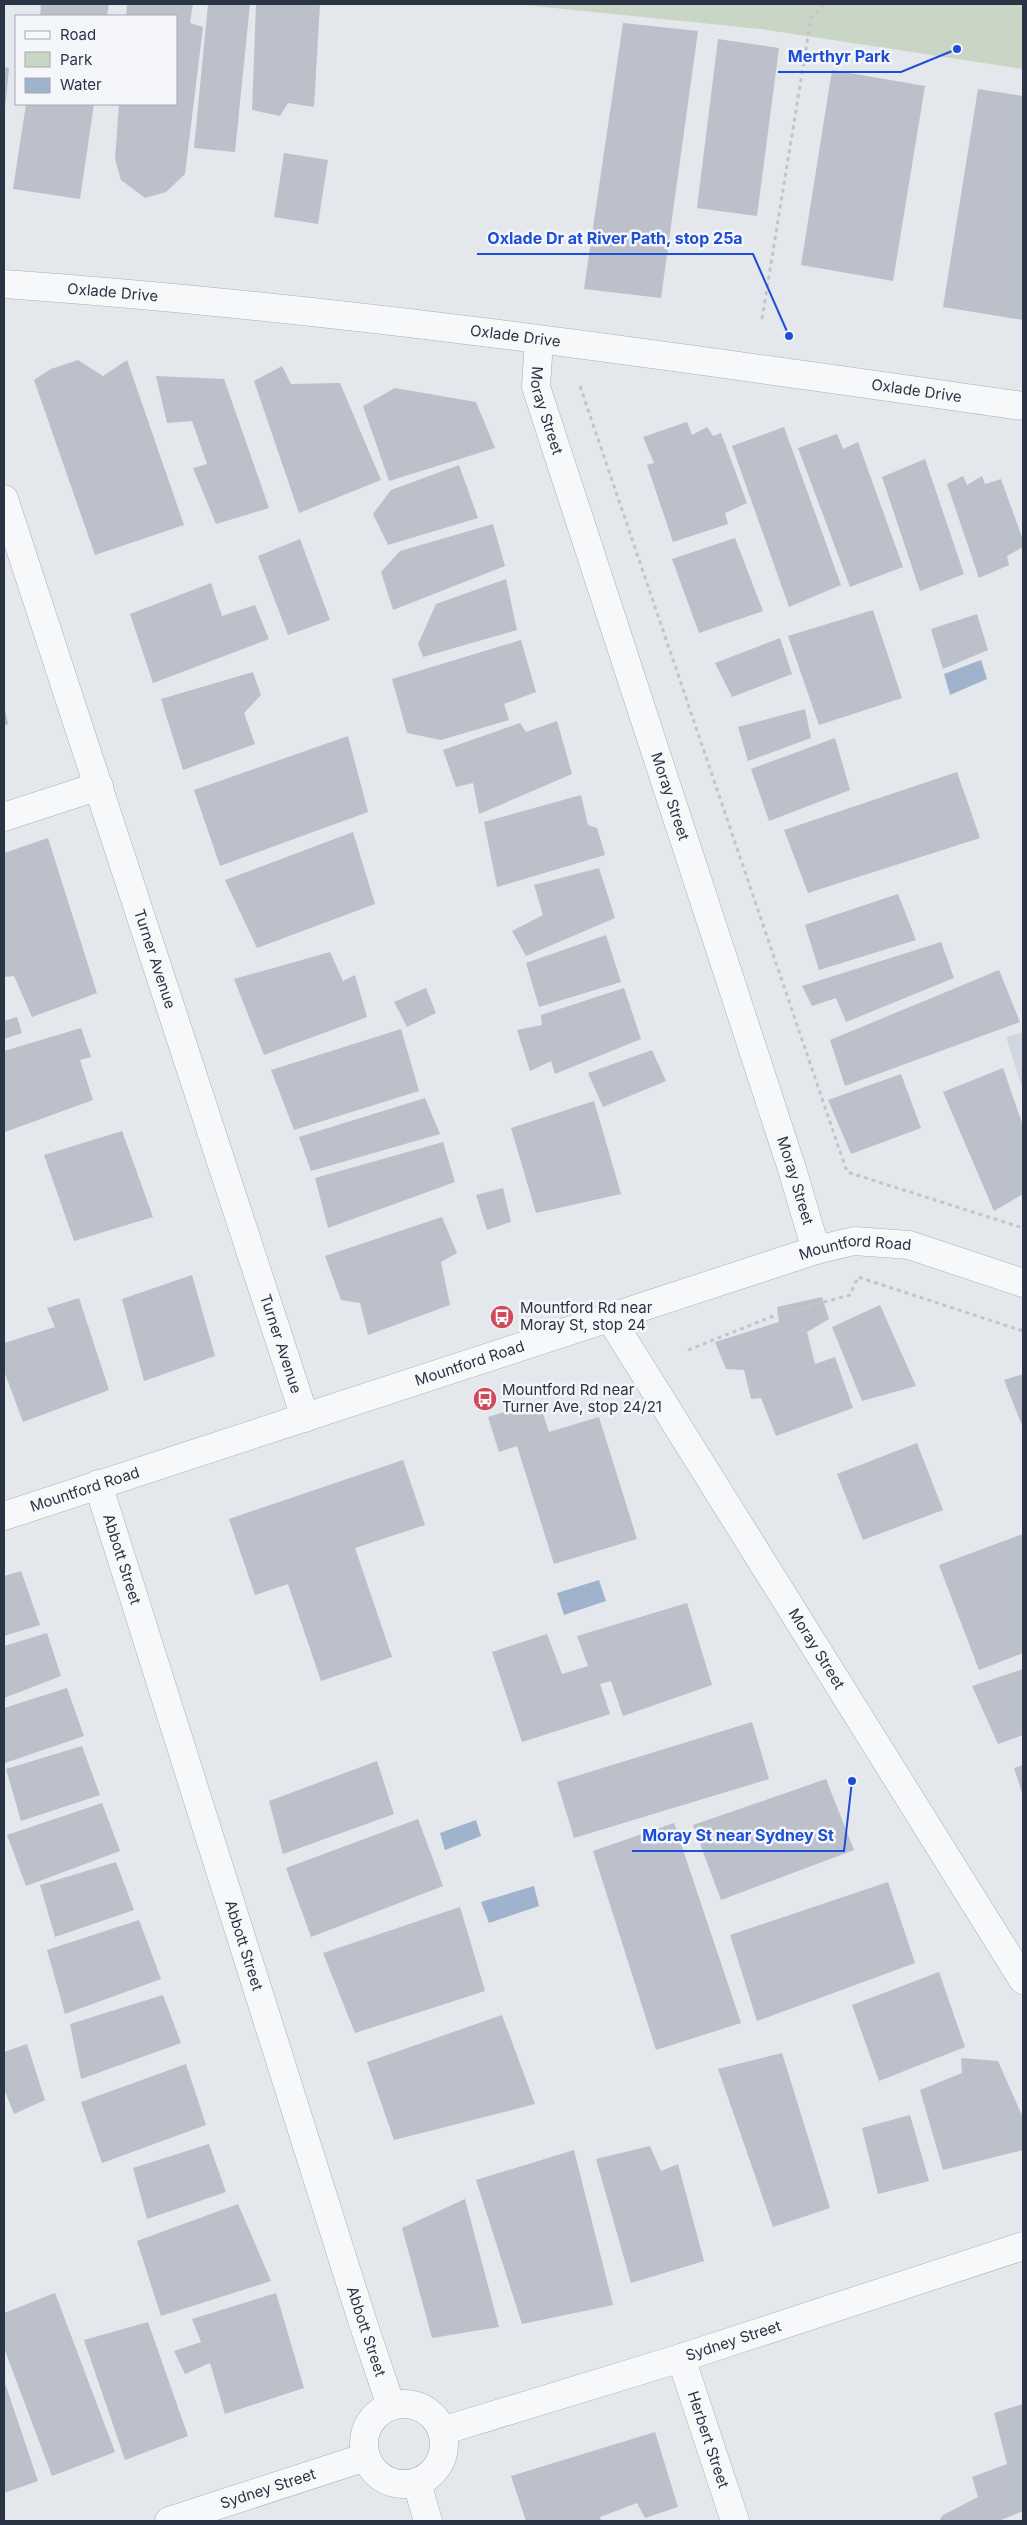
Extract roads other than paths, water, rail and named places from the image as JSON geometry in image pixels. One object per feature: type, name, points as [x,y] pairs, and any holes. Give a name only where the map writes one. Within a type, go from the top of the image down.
[{"type":"street","name":"Oxlade Drive","points":[[4,284],[230,302],[540,340],[1023,406]]},
{"type":"street","name":"Moray Street","points":[[540,340],[536,387],[786,1150],[816,1250]]},
{"type":"street","name":"Turner Avenue","points":[[4,498],[304,1418]]},
{"type":"street","points":[[4,817],[99,786]]},
{"type":"street","name":"Mountford Road","points":[[4,1516],[816,1250],[854,1241],[909,1245],[1023,1282]]},
{"type":"street","name":"Moray Street","points":[[610,1318],[1023,1980]]},
{"type":"street","name":"Abbott Street","points":[[98,1484],[391,2406]]},
{"type":"street","name":"Sydney Street","points":[[442,2431],[681,2358],[1023,2246]]},
{"type":"street","name":"Herbert Street","points":[[681,2358],[736,2521]]},
{"type":"street","points":[[403,2404],[416,2406],[427,2411],[442,2431],[444,2443],[443,2456],[437,2468],[428,2477],[417,2483],[405,2485],[392,2483],[380,2477],[366,2457],[364,2438],[371,2420],[391,2406],[403,2404]]},
{"type":"street","name":"Sydney Street","points":[[169,2521],[366,2457]]},
{"type":"street","points":[[417,2483],[428,2521]]},
{"type":"water","points":[[981,660],[987,679],[950,695],[944,674]]},
{"type":"water","points":[[599,1580],[606,1601],[564,1615],[557,1593]]},
{"type":"water","points":[[476,1820],[481,1836],[445,1850],[440,1833]]},
{"type":"water","points":[[534,1886],[539,1906],[489,1923],[481,1902]]},
{"type":"place","name":"Merthyr Park","points":[[957,49]]},
{"type":"place","name":"Oxlade Dr at River Path, stop 25a","points":[[789,336]]},
{"type":"place","name":"Mountford Rd near Moray St, stop 24","points":[[502,1317]]},
{"type":"place","name":"Mountford Rd near Turner Ave, stop 24/21","points":[[485,1399]]},
{"type":"place","name":"Moray St near Sydney St","points":[[852,1781]]}]
